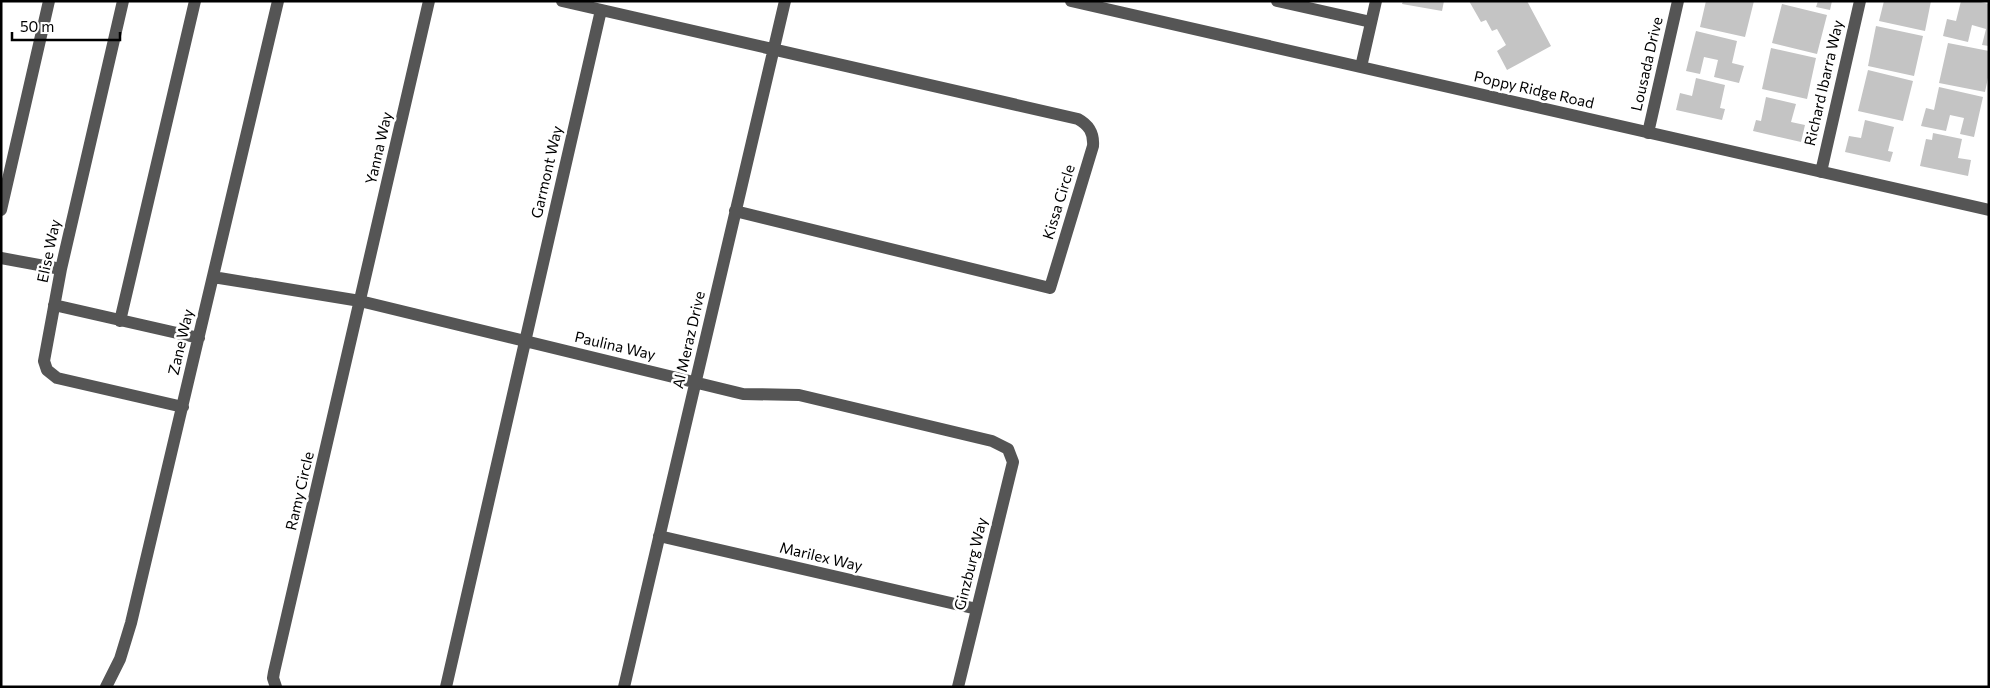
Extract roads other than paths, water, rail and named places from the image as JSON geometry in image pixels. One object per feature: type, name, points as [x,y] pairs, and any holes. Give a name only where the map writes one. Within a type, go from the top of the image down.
[{"type":"street","points":[[1,210],[49,1]]},
{"type":"street","name":"Elise Way","points":[[123,1],[61,269],[44,361],[47,370],[57,378],[183,407]]},
{"type":"street","points":[[120,321],[195,1]]},
{"type":"street","name":"Yanna Way","points":[[360,301],[429,1]]},
{"type":"street","points":[[562,1],[774,50]]},
{"type":"street","name":"Al Meraz Drive","points":[[624,687],[785,1]]},
{"type":"street","name":"Poppy Ridge Road","points":[[1072,1],[1821,172],[1988,206]]},
{"type":"street","points":[[1277,1],[1371,22]]},
{"type":"street","points":[[1361,67],[1376,1]]},
{"type":"street","name":"Lousada Drive","points":[[1648,133],[1678,1]]},
{"type":"street","name":"Richard Ibarra Way","points":[[1821,172],[1860,1]]},
{"type":"street","name":"Zane Way","points":[[106,687],[120,659],[132,623],[213,277],[274,2]]},
{"type":"street","name":"Garmont Way","points":[[525,341],[601,10]]},
{"type":"street","name":"Kissa Circle","points":[[736,211],[1050,288],[1093,146],[1092,133],[1089,127],[1078,119],[774,50]]},
{"type":"street","points":[[1,258],[61,269]]},
{"type":"street","name":"Paulina Way","points":[[213,277],[360,301],[743,394],[799,395],[992,441],[1008,449]]},
{"type":"street","name":"Ramy Circle","points":[[276,687],[274,672],[360,301]]},
{"type":"street","points":[[54,305],[199,338]]},
{"type":"street","points":[[446,687],[525,341]]},
{"type":"street","name":"Ginzburg Way","points":[[958,687],[1013,462],[1008,449]]},
{"type":"street","name":"Marilex Way","points":[[659,536],[977,609]]}]
